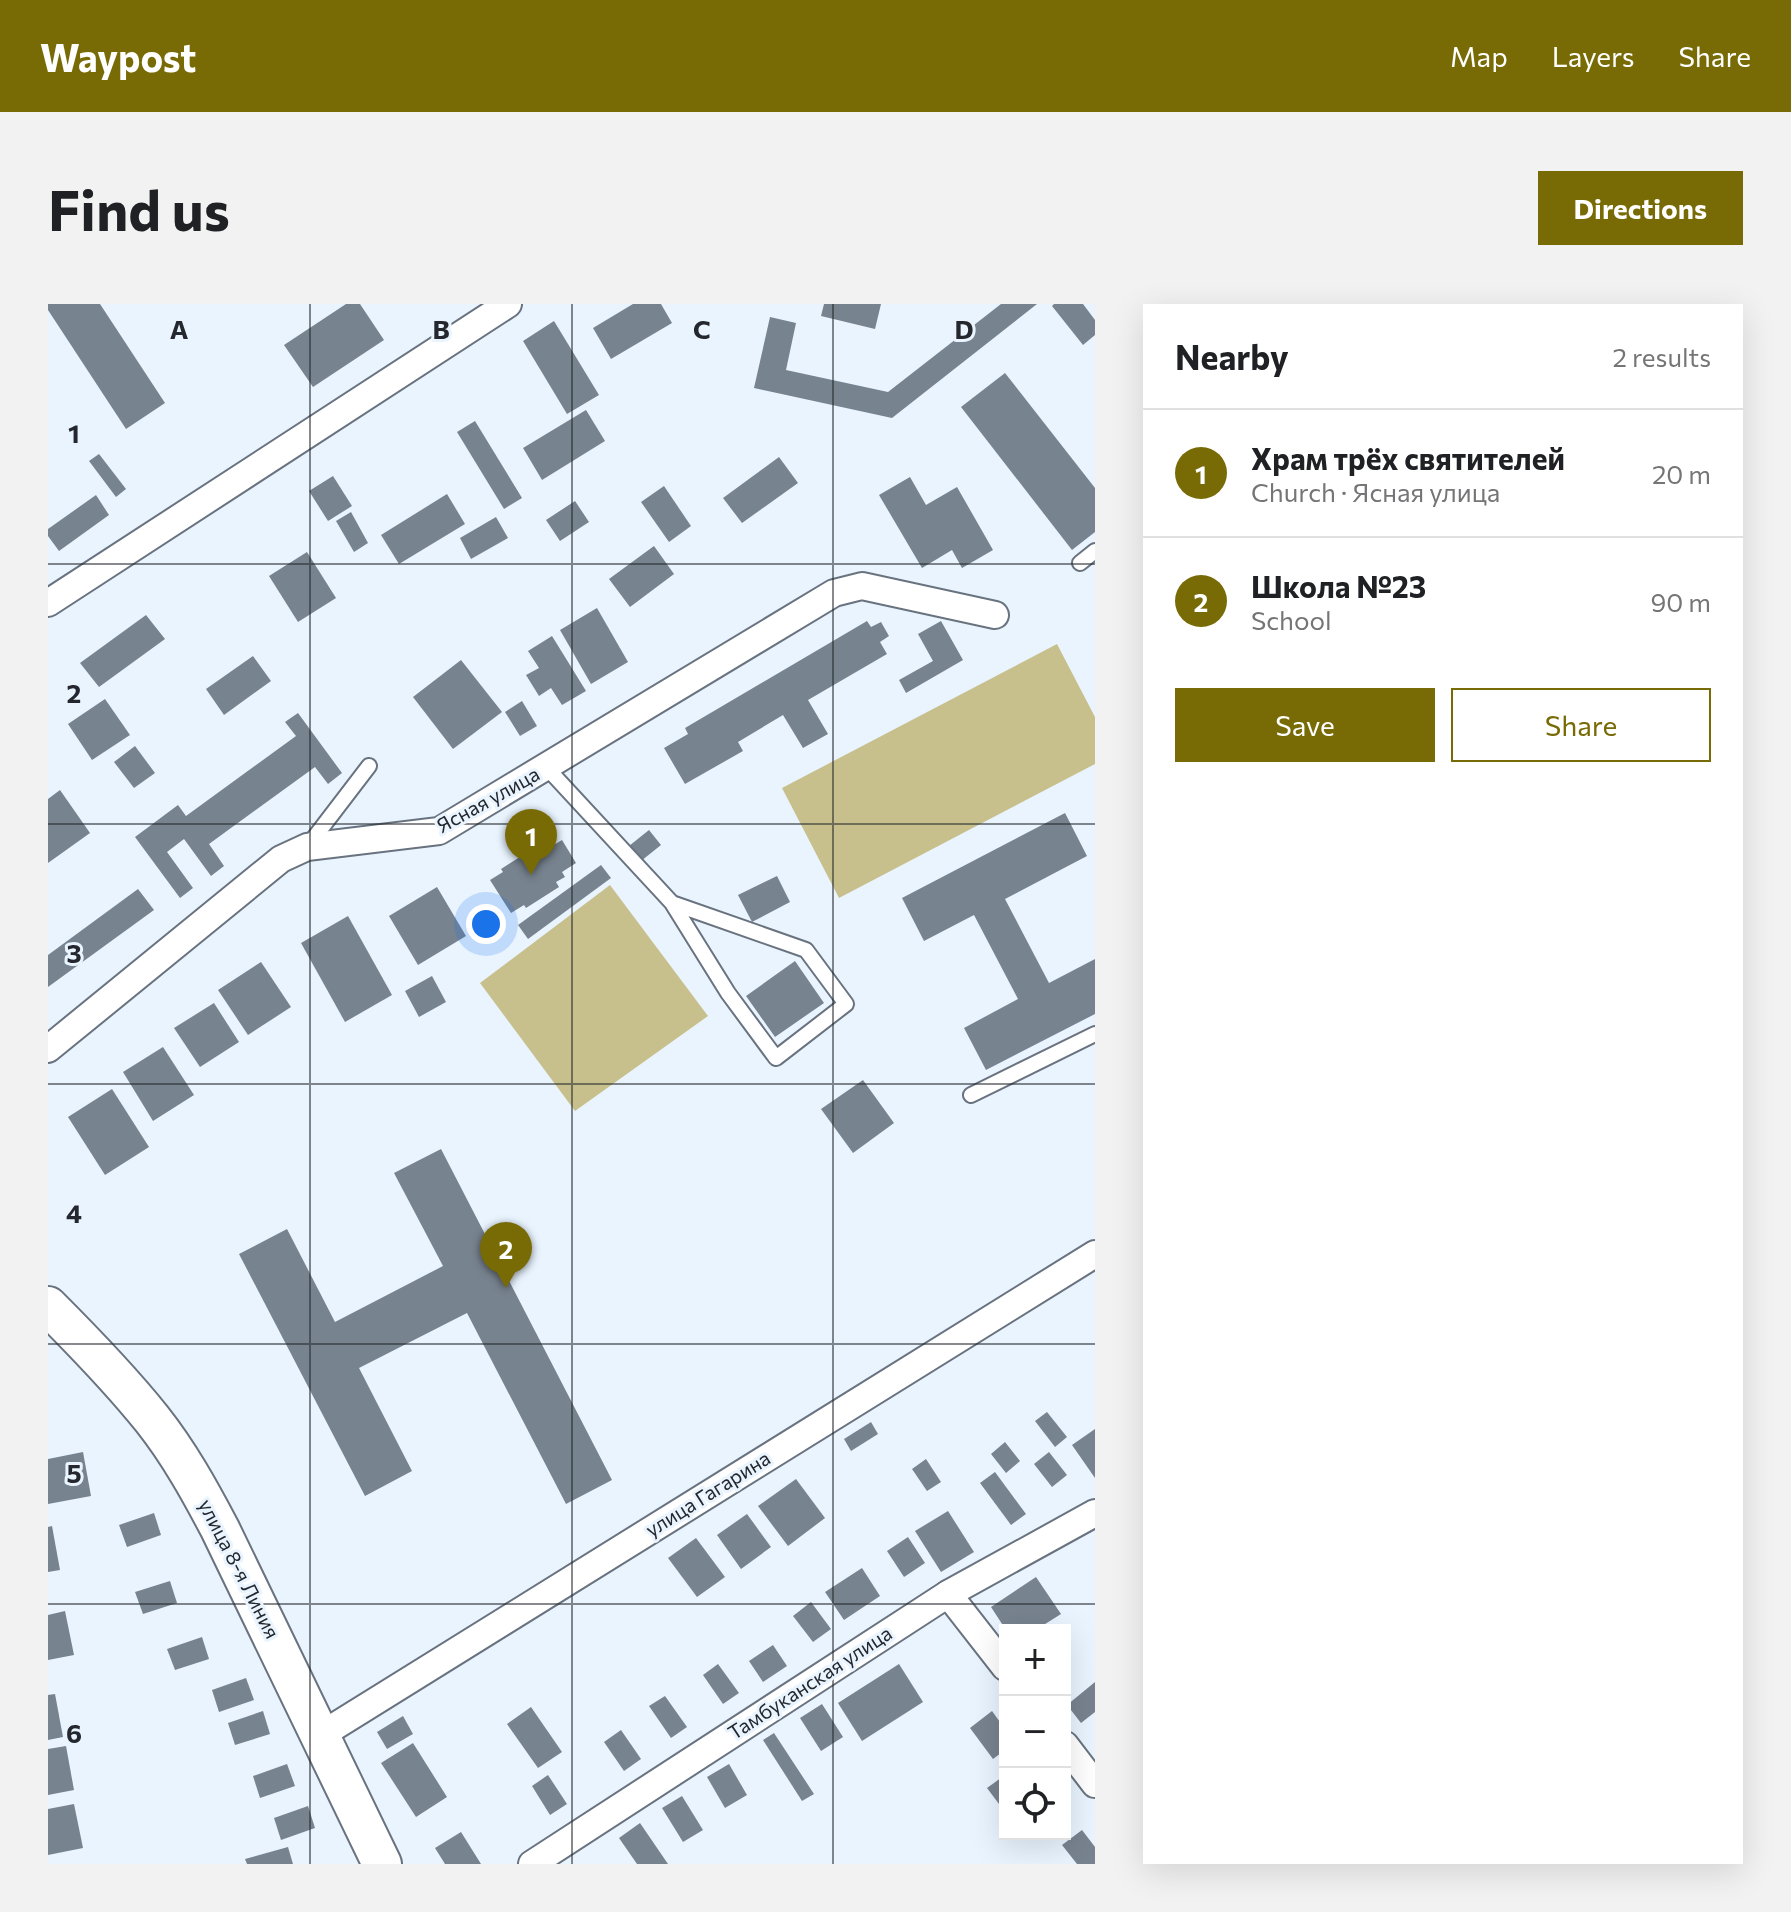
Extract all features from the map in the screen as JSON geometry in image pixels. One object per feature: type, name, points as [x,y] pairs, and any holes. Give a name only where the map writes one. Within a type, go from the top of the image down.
[{"type":"street","points":[[48,603],[508,304]]},
{"type":"street","name":"Ясная улица","points":[[48,1049],[281,859],[307,847],[439,831],[834,593],[862,586],[995,615]]},
{"type":"street","name":"улица Гагарина","points":[[321,1735],[1095,1254]]},
{"type":"street","name":"улица 8-я Линия","points":[[48,1306],[135,1398],[191,1475],[382,1864]]},
{"type":"street","name":"Тамбуканская улица","points":[[532,1864],[948,1594],[1095,1513]]},
{"type":"street","points":[[948,1594],[999,1659]]},
{"type":"street","points":[[1071,1753],[1095,1784]]},
{"type":"lane","points":[[1080,563],[1095,551]]},
{"type":"lane","points":[[307,847],[369,766]]},
{"type":"lane","points":[[547,768],[672,903],[728,993],[776,1058],[846,1004],[806,950],[672,903]]},
{"type":"lane","points":[[971,1095],[1095,1034]]},
{"type":"shaded area","points":[[1057,644],[1095,717],[1095,764],[839,898],[782,788]]},
{"type":"shaded area","points":[[610,885],[708,1016],[575,1111],[480,983]]},
{"type":"building","points":[[48,304],[100,304],[165,403],[126,429],[48,310]]},
{"type":"building","points":[[346,304],[360,304],[384,340],[313,387],[284,345]]},
{"type":"building","points":[[633,304],[661,304],[672,323],[611,359],[593,328]]},
{"type":"building","points":[[824,304],[881,304],[875,329],[821,316]]},
{"type":"building","points":[[1001,304],[1037,304],[892,418],[754,388],[770,317],[796,323],[786,370],[888,392]]},
{"type":"building","points":[[1083,304],[1095,320],[1095,335],[1083,345],[1052,306]]},
{"type":"building","points":[[554,321],[599,395],[567,414],[523,341]]},
{"type":"building","points":[[1005,373],[1095,488],[1095,532],[1072,550],[961,407]]},
{"type":"building","points":[[586,410],[605,441],[542,480],[523,448]]},
{"type":"building","points":[[475,421],[522,498],[504,509],[457,432]]},
{"type":"building","points":[[99,454],[126,489],[116,497],[89,461]]},
{"type":"building","points":[[779,457],[798,483],[742,523],[723,498]]},
{"type":"building","points":[[333,476],[352,506],[328,521],[309,491]]},
{"type":"building","points":[[910,477],[926,505],[957,487],[993,550],[962,568],[952,550],[922,568],[879,495]]},
{"type":"building","points":[[664,486],[691,526],[669,542],[641,502]]},
{"type":"building","points":[[447,494],[465,524],[399,564],[381,535]]},
{"type":"building","points":[[96,495],[109,515],[59,551],[48,536],[48,529]]},
{"type":"building","points":[[575,501],[589,522],[560,541],[546,520]]},
{"type":"building","points":[[351,512],[368,543],[354,552],[336,521]]},
{"type":"building","points":[[496,517],[508,538],[471,559],[460,538]]},
{"type":"building","points":[[654,546],[674,574],[630,607],[609,579]]},
{"type":"building","points":[[307,552],[336,598],[298,622],[269,576]]},
{"type":"building","points":[[597,608],[628,662],[591,684],[560,630]]},
{"type":"building","points":[[146,615],[165,639],[99,687],[80,663]]},
{"type":"building","points":[[867,621],[871,627],[881,622],[889,636],[880,642],[887,654],[808,700],[828,734],[803,748],[783,715],[738,742],[743,751],[685,784],[664,748],[688,734],[685,728]]},
{"type":"building","points":[[941,621],[963,660],[906,693],[899,680],[933,661],[918,634]]},
{"type":"building","points":[[552,636],[586,691],[562,705],[551,688],[539,696],[526,675],[539,668],[528,651]]},
{"type":"building","points":[[253,656],[271,681],[224,715],[206,689]]},
{"type":"building","points":[[461,660],[502,712],[453,749],[413,697]]},
{"type":"building","points":[[105,699],[130,735],[92,760],[68,724]]},
{"type":"building","points":[[522,701],[537,726],[520,736],[505,712]]},
{"type":"building","points":[[298,713],[342,773],[328,784],[315,767],[209,844],[224,866],[211,876],[184,839],[167,852],[193,888],[180,898],[135,837],[178,805],[186,816],[296,736],[285,722]]},
{"type":"building","points":[[135,746],[155,773],[134,788],[114,762]]},
{"type":"building","points":[[60,790],[90,833],[48,863],[48,799]]},
{"type":"building","points":[[1065,813],[1087,856],[1005,899],[1049,983],[1095,959],[1095,1014],[986,1070],[964,1028],[1018,999],[974,915],[924,941],[902,898]]},
{"type":"building","points":[[649,830],[661,845],[641,861],[629,846]]},
{"type":"building","points":[[562,840],[576,863],[562,872],[565,877],[556,882],[559,887],[526,908],[524,905],[511,913],[490,880],[503,872],[501,869],[534,848],[536,851],[545,846],[547,849]]},
{"type":"building","points":[[601,865],[611,878],[528,939],[518,925]]},
{"type":"building","points":[[777,876],[790,902],[752,922],[738,895]]},
{"type":"building","points":[[437,887],[466,936],[418,965],[389,916]]},
{"type":"building","points":[[138,889],[154,910],[48,987],[48,955]]},
{"type":"building","points":[[348,916],[392,995],[345,1022],[301,943]]},
{"type":"building","points":[[795,961],[824,1003],[775,1037],[746,996]]},
{"type":"building","points":[[261,962],[291,1007],[248,1035],[218,990]]},
{"type":"building","points":[[432,976],[446,1002],[419,1017],[405,991]]},
{"type":"building","points":[[214,1003],[239,1042],[200,1067],[174,1028]]},
{"type":"building","points":[[163,1047],[194,1095],[153,1121],[123,1072]]},
{"type":"building","points":[[863,1080],[894,1123],[853,1153],[821,1109]]},
{"type":"building","points":[[112,1089],[149,1147],[105,1175],[68,1117]]},
{"type":"building","points":[[441,1149],[612,1480],[566,1504],[467,1313],[359,1368],[412,1471],[365,1496],[239,1254],[287,1229],[335,1322],[443,1266],[394,1173]]},
{"type":"building","points":[[1047,1412],[1067,1437],[1055,1447],[1035,1421]]},
{"type":"building","points":[[871,1422],[878,1434],[851,1451],[844,1439]]},
{"type":"building","points":[[1095,1429],[1095,1478],[1072,1445]]},
{"type":"building","points":[[1005,1442],[1020,1461],[1006,1473],[991,1454]]},
{"type":"building","points":[[83,1452],[91,1496],[48,1504],[48,1459]]},
{"type":"building","points":[[1049,1452],[1067,1475],[1052,1487],[1034,1464]]},
{"type":"building","points":[[926,1459],[941,1482],[927,1491],[912,1469]]},
{"type":"building","points":[[995,1472],[1026,1514],[1011,1525],[980,1483]]},
{"type":"building","points":[[796,1479],[825,1518],[788,1546],[758,1506]]},
{"type":"building","points":[[948,1511],[974,1552],[941,1572],[915,1531]]},
{"type":"building","points":[[154,1513],[161,1535],[127,1547],[119,1525]]},
{"type":"building","points":[[747,1514],[771,1547],[741,1569],[717,1535]]},
{"type":"building","points":[[52,1526],[60,1570],[48,1572],[48,1527]]},
{"type":"building","points":[[908,1537],[925,1563],[904,1577],[887,1551]]},
{"type":"building","points":[[696,1538],[725,1577],[697,1597],[668,1558]]},
{"type":"building","points":[[862,1568],[880,1596],[844,1620],[825,1592]]},
{"type":"building","points":[[1036,1577],[1061,1614],[1045,1624],[1002,1624],[991,1607]]},
{"type":"building","points":[[170,1581],[177,1603],[143,1614],[135,1592]]},
{"type":"building","points":[[811,1602],[831,1629],[813,1642],[793,1616]]},
{"type":"building","points":[[65,1611],[74,1655],[48,1660],[48,1615]]},
{"type":"building","points":[[202,1637],[209,1659],[175,1670],[167,1649]]},
{"type":"building","points":[[773,1645],[787,1666],[763,1682],[749,1661]]},
{"type":"building","points":[[718,1664],[739,1693],[723,1704],[703,1675]]},
{"type":"building","points":[[899,1664],[923,1702],[862,1741],[838,1703]]},
{"type":"building","points":[[246,1678],[254,1700],[219,1712],[212,1690]]},
{"type":"building","points":[[1095,1682],[1095,1712],[1081,1723],[1071,1710],[1071,1702]]},
{"type":"building","points":[[55,1694],[63,1737],[48,1740],[48,1695]]},
{"type":"building","points":[[665,1696],[687,1727],[671,1738],[649,1706]]},
{"type":"building","points":[[822,1704],[843,1737],[821,1751],[800,1718]]},
{"type":"building","points":[[531,1707],[562,1752],[538,1768],[507,1724]]},
{"type":"building","points":[[263,1711],[270,1734],[235,1745],[228,1723]]},
{"type":"building","points":[[992,1711],[999,1721],[999,1754],[993,1759],[970,1728]]},
{"type":"building","points":[[403,1716],[413,1734],[387,1749],[377,1732]]},
{"type":"building","points":[[621,1730],[641,1759],[624,1771],[604,1742]]},
{"type":"building","points":[[774,1733],[814,1794],[802,1801],[763,1740]]},
{"type":"building","points":[[413,1743],[447,1797],[416,1817],[381,1763]]},
{"type":"building","points":[[66,1746],[74,1790],[48,1795],[48,1749]]},
{"type":"building","points":[[287,1764],[295,1786],[260,1798],[253,1776]]},
{"type":"building","points":[[729,1764],[747,1795],[725,1808],[707,1777]]},
{"type":"building","points":[[548,1775],[567,1804],[550,1815],[532,1786]]},
{"type":"building","points":[[999,1779],[999,1804],[987,1788]]},
{"type":"building","points":[[682,1796],[703,1830],[683,1842],[662,1808]]},
{"type":"building","points":[[74,1804],[83,1848],[48,1855],[48,1809]]},
{"type":"building","points":[[308,1806],[315,1828],[281,1840],[274,1818]]},
{"type":"building","points":[[640,1823],[668,1864],[637,1864],[619,1838]]},
{"type":"building","points":[[1082,1830],[1095,1847],[1095,1864],[1077,1864],[1062,1845]]},
{"type":"building","points":[[461,1832],[481,1864],[445,1864],[435,1848]]},
{"type":"building","points":[[288,1847],[293,1864],[247,1864],[245,1859]]},
{"type":"place","name":"Храм трёх святителей","points":[[531,875]]},
{"type":"place","name":"Школа №23","points":[[506,1288]]}]
